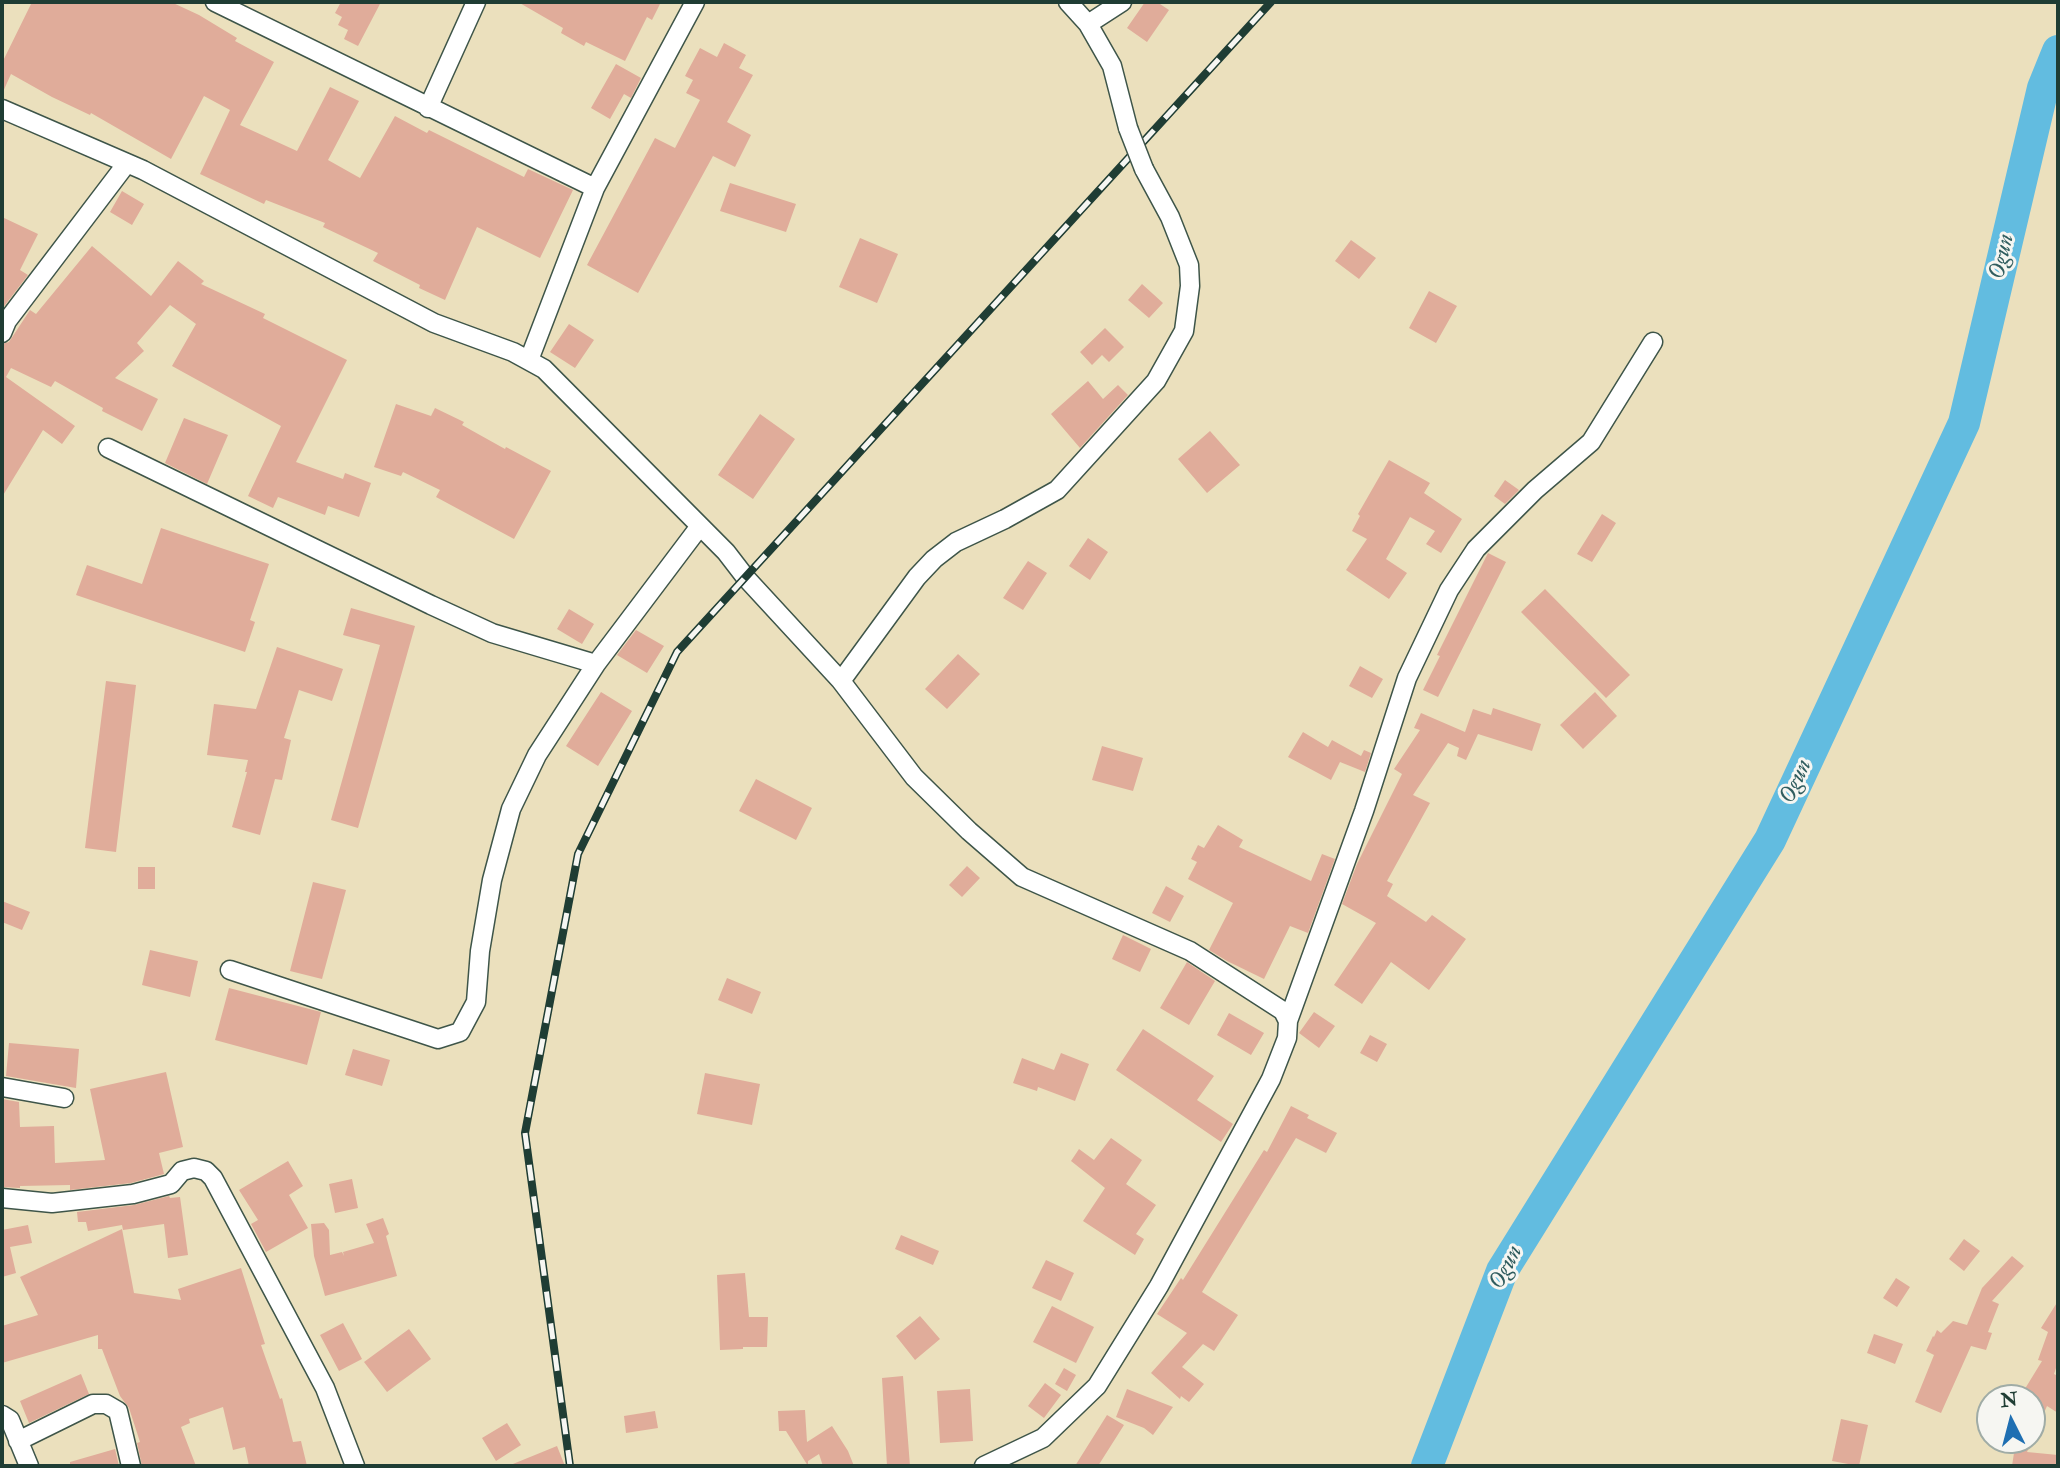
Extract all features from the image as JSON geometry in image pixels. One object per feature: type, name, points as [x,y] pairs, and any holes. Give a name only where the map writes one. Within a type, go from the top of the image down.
[{"type":"street","points":[[215,2],[595,188]]},
{"type":"street","points":[[428,108],[476,2]]},
{"type":"street","points":[[529,360],[595,188],[695,2]]},
{"type":"street","points":[[841,681],[917,577],[934,559],[956,542],[1057,490],[1156,382],[1184,331],[1190,286],[1189,265],[1170,217],[1144,169],[1128,128],[1112,66],[1088,24],[1068,2]]},
{"type":"street","points":[[1088,24],[1122,2]]},
{"type":"street","points":[[2,109],[127,163],[434,323],[529,360],[565,389],[726,552],[746,578],[841,681],[914,777],[969,831],[1023,877],[1190,951],[1283,1011],[1288,1021]]},
{"type":"street","points":[[2,333],[7,321],[127,163]]},
{"type":"street","points":[[984,1466],[1043,1438],[1097,1386],[1159,1286],[1270,1079],[1287,1038],[1288,1021],[1364,811],[1407,678],[1449,590],[1476,549],[1535,490],[1591,442],[1653,342]]},
{"type":"street","points":[[108,448],[492,633],[596,664]]},
{"type":"street","points":[[230,970],[438,1039],[460,1032],[476,1002],[480,951],[492,880],[511,809],[537,755],[596,664],[700,526]]},
{"type":"street","points":[[2,1087],[64,1098]]},
{"type":"street","points":[[2,1198],[52,1203],[133,1194],[171,1184],[182,1171],[194,1168],[206,1171],[214,1178],[324,1388],[355,1466]]},
{"type":"street","points":[[18,1441],[93,1404],[106,1404],[118,1411],[131,1466]]},
{"type":"street","points":[[2,1415],[10,1420],[29,1466]]},
{"type":"building","points":[[32,2],[171,2],[199,15],[237,38],[235,41],[274,62],[240,125],[297,151],[330,87],[359,101],[328,160],[360,178],[395,116],[524,177],[528,169],[573,190],[540,258],[477,227],[445,300],[373,261],[378,253],[323,227],[325,223],[266,200],[264,204],[200,174],[230,110],[204,96],[171,159],[91,113],[90,115],[52,97],[11,74],[2,94],[2,63]]},
{"type":"building","points":[[341,2],[381,2],[358,46],[344,39],[348,30],[338,25],[342,17],[335,13]]},
{"type":"building","points":[[518,2],[661,2],[652,20],[647,17],[625,61],[586,42],[584,46],[561,33],[563,28]]},
{"type":"building","points":[[1145,2],[1157,2],[1169,10],[1147,42],[1127,28]]},
{"type":"building","points":[[724,43],[746,55],[739,68],[753,75],[727,122],[751,135],[735,167],[713,156],[638,293],[587,265],[655,138],[675,148],[700,100],[686,93],[693,80],[685,76],[700,48],[717,57]]},
{"type":"building","points":[[616,64],[641,78],[631,98],[624,94],[610,119],[591,108]]},
{"type":"building","points":[[730,183],[796,204],[786,232],[720,211]]},
{"type":"building","points":[[122,191],[144,204],[132,225],[110,212]]},
{"type":"building","points":[[2,217],[38,234],[20,270],[28,275],[2,309]]},
{"type":"building","points":[[860,238],[898,254],[877,303],[839,287]]},
{"type":"building","points":[[1351,240],[1376,258],[1359,279],[1335,261]]},
{"type":"building","points":[[92,246],[151,296],[178,261],[204,281],[201,284],[265,314],[263,318],[347,360],[296,462],[343,479],[345,473],[371,483],[359,517],[328,506],[325,515],[278,497],[273,508],[248,496],[281,426],[172,366],[196,324],[170,305],[137,343],[144,351],[115,378],[158,399],[142,431],[102,411],[103,408],[55,381],[51,387],[11,368],[6,377],[75,426],[62,444],[43,430],[2,497],[2,344],[9,342],[30,310],[36,314]]},
{"type":"building","points":[[1142,284],[1163,303],[1149,318],[1128,300]]},
{"type":"building","points":[[1429,291],[1457,306],[1436,343],[1409,328]]},
{"type":"building","points":[[569,324],[594,340],[575,368],[550,352]]},
{"type":"building","points":[[1105,328],[1124,347],[1109,362],[1102,355],[1092,365],[1080,352]]},
{"type":"building","points":[[1088,381],[1103,399],[1118,385],[1128,395],[1080,448],[1051,414]]},
{"type":"building","points":[[396,404],[431,416],[435,408],[464,422],[462,425],[505,449],[506,447],[551,471],[514,539],[436,497],[440,490],[403,472],[401,476],[374,467]]},
{"type":"building","points":[[760,414],[795,439],[753,499],[718,475]]},
{"type":"building","points":[[184,418],[228,435],[207,484],[165,463]]},
{"type":"building","points":[[1210,431],[1240,465],[1207,493],[1178,459]]},
{"type":"building","points":[[1389,460],[1430,483],[1424,493],[1462,519],[1441,553],[1426,544],[1435,531],[1410,517],[1386,559],[1407,573],[1389,599],[1346,570],[1367,539],[1352,531],[1360,516],[1358,514]]},
{"type":"building","points":[[1505,480],[1519,490],[1505,504],[1494,496]]},
{"type":"building","points":[[1602,514],[1616,523],[1592,562],[1577,554]]},
{"type":"building","points":[[161,528],[269,564],[250,620],[255,622],[245,652],[76,595],[87,565],[142,584]]},
{"type":"building","points":[[1088,538],[1108,552],[1090,580],[1069,566]]},
{"type":"building","points":[[1488,553],[1506,562],[1438,697],[1423,690],[1440,656],[1437,655]]},
{"type":"building","points":[[1028,561],[1047,573],[1023,610],[1003,598]]},
{"type":"building","points":[[1545,589],[1630,675],[1606,698],[1521,612]]},
{"type":"building","points":[[351,608],[415,626],[358,828],[331,820],[380,645],[343,635]]},
{"type":"building","points":[[569,609],[594,624],[582,644],[557,629]]},
{"type":"building","points":[[636,630],[664,646],[647,673],[617,655]]},
{"type":"building","points":[[277,647],[343,669],[332,701],[299,690],[284,738],[291,740],[282,780],[275,779],[260,835],[232,827],[248,760],[207,755],[214,704],[256,709]]},
{"type":"building","points":[[958,654],[980,674],[947,709],[925,689]]},
{"type":"building","points":[[1360,666],[1383,679],[1372,698],[1349,686]]},
{"type":"building","points":[[106,681],[136,685],[116,852],[85,848]]},
{"type":"building","points":[[601,692],[632,711],[598,766],[566,746]]},
{"type":"building","points":[[1595,692],[1617,716],[1583,749],[1560,725]]},
{"type":"building","points":[[1493,708],[1541,724],[1532,751],[1478,734],[1466,760],[1457,756],[1459,748],[1448,743],[1413,795],[1430,803],[1387,881],[1393,884],[1387,896],[1426,922],[1432,915],[1466,939],[1429,990],[1391,962],[1362,1004],[1334,985],[1376,923],[1342,904],[1357,864],[1402,774],[1394,769],[1420,730],[1414,728],[1421,713],[1465,732],[1473,709],[1491,715]]},
{"type":"building","points":[[1303,732],[1328,747],[1332,740],[1361,756],[1364,750],[1371,753],[1365,772],[1340,762],[1331,780],[1288,757]]},
{"type":"building","points":[[1102,746],[1143,758],[1133,791],[1092,780]]},
{"type":"building","points":[[756,779],[812,808],[796,840],[739,811]]},
{"type":"building","points":[[1218,825],[1243,840],[1239,847],[1311,881],[1322,854],[1335,859],[1308,933],[1290,926],[1264,979],[1209,950],[1233,903],[1188,879],[1197,862],[1191,859],[1198,845],[1204,848]]},
{"type":"building","points":[[967,866],[980,878],[962,897],[949,885]]},
{"type":"building","points":[[138,867],[155,867],[155,889],[138,889]]},
{"type":"building","points":[[313,882],[346,890],[322,979],[290,971]]},
{"type":"building","points":[[1166,886],[1184,896],[1170,922],[1152,913]]},
{"type":"building","points":[[2,901],[30,912],[22,930],[2,922]]},
{"type":"building","points":[[1123,935],[1151,949],[1140,972],[1112,959]]},
{"type":"building","points":[[150,950],[198,961],[190,997],[142,985]]},
{"type":"building","points":[[1187,962],[1215,981],[1189,1025],[1160,1008]]},
{"type":"building","points":[[727,978],[761,992],[752,1014],[718,1000]]},
{"type":"building","points":[[229,988],[321,1012],[307,1065],[215,1040]]},
{"type":"building","points":[[1314,1012],[1335,1026],[1319,1048],[1299,1033]]},
{"type":"building","points":[[1229,1013],[1264,1033],[1251,1055],[1217,1035]]},
{"type":"building","points":[[1143,1029],[1214,1076],[1197,1100],[1233,1124],[1221,1142],[1116,1070]]},
{"type":"building","points":[[1370,1035],[1387,1044],[1377,1062],[1360,1053]]},
{"type":"building","points":[[9,1043],[79,1049],[76,1088],[6,1076]]},
{"type":"building","points":[[353,1049],[390,1060],[382,1086],[345,1075]]},
{"type":"building","points":[[1061,1053],[1089,1064],[1075,1101],[1038,1087],[1037,1091],[1013,1083],[1022,1058],[1054,1070]]},
{"type":"building","points":[[166,1072],[183,1147],[159,1153],[164,1174],[131,1183],[70,1190],[70,1185],[2,1187],[2,1099],[19,1102],[20,1127],[54,1126],[55,1163],[105,1160],[90,1089]]},
{"type":"building","points":[[705,1073],[760,1084],[752,1125],[697,1114]]},
{"type":"building","points":[[1291,1106],[1309,1115],[1307,1118],[1337,1133],[1326,1153],[1296,1138],[1202,1292],[1238,1315],[1214,1351],[1203,1344],[1182,1367],[1204,1384],[1189,1402],[1181,1396],[1180,1399],[1151,1373],[1187,1333],[1157,1314],[1181,1278],[1183,1280],[1264,1150],[1267,1152]]},
{"type":"building","points":[[1111,1138],[1142,1160],[1126,1184],[1156,1205],[1136,1234],[1144,1239],[1135,1255],[1083,1221],[1105,1188],[1071,1161],[1079,1149],[1094,1160]]},
{"type":"building","points":[[288,1161],[303,1186],[289,1195],[308,1228],[266,1252],[251,1224],[258,1220],[239,1190]]},
{"type":"building","points":[[352,1179],[358,1208],[335,1213],[329,1184]]},
{"type":"building","points":[[169,1196],[180,1197],[188,1255],[168,1258],[164,1224],[123,1230],[122,1225],[88,1231],[86,1222],[78,1222],[77,1212],[134,1205]]},
{"type":"building","points":[[383,1218],[397,1276],[325,1296],[314,1256],[311,1224],[324,1223],[329,1230],[330,1255],[342,1252],[344,1256],[343,1252],[374,1243],[366,1224]]},
{"type":"building","points":[[28,1225],[32,1243],[10,1247],[16,1273],[2,1277],[2,1230]]},
{"type":"building","points":[[122,1229],[134,1293],[181,1300],[178,1289],[241,1268],[265,1344],[261,1345],[280,1399],[282,1398],[293,1442],[301,1441],[307,1466],[249,1466],[245,1447],[233,1450],[223,1407],[189,1419],[190,1423],[181,1427],[196,1466],[142,1466],[137,1443],[140,1442],[129,1408],[120,1396],[102,1349],[98,1349],[98,1335],[2,1363],[2,1326],[38,1315],[20,1277]]},
{"type":"building","points":[[901,1235],[939,1251],[933,1265],[895,1249]]},
{"type":"building","points":[[1964,1239],[1980,1251],[1964,1271],[1949,1259]]},
{"type":"building","points":[[2012,1256],[2024,1266],[1992,1301],[1999,1304],[1988,1332],[1992,1333],[1986,1350],[1971,1346],[1941,1413],[1915,1402],[1934,1355],[1926,1351],[1933,1336],[1937,1330],[1941,1333],[1953,1321],[1967,1325],[1982,1288]]},
{"type":"building","points":[[1046,1260],[1074,1273],[1061,1301],[1032,1288]]},
{"type":"building","points":[[745,1273],[749,1317],[768,1317],[767,1347],[720,1350],[717,1275]]},
{"type":"building","points":[[1896,1278],[1910,1287],[1897,1307],[1883,1298]]},
{"type":"building","points":[[2058,1301],[2058,1362],[2054,1374],[2058,1376],[2058,1413],[2047,1406],[2046,1408],[2046,1384],[2028,1384],[2042,1361],[2038,1360],[2048,1332],[2041,1328]]},
{"type":"building","points":[[1052,1306],[1094,1327],[1076,1363],[1033,1342]]},
{"type":"building","points":[[920,1316],[940,1339],[915,1360],[896,1336]]},
{"type":"building","points":[[343,1323],[362,1359],[339,1371],[320,1335]]},
{"type":"building","points":[[409,1329],[431,1359],[387,1392],[364,1362]]},
{"type":"building","points":[[1874,1334],[1903,1344],[1895,1364],[1867,1353]]},
{"type":"building","points":[[1064,1368],[1076,1375],[1067,1391],[1055,1384]]},
{"type":"building","points":[[81,1374],[89,1394],[29,1423],[20,1401]]},
{"type":"building","points":[[903,1376],[910,1466],[887,1466],[882,1378]]},
{"type":"building","points":[[1045,1383],[1061,1395],[1044,1418],[1028,1406]]},
{"type":"building","points":[[970,1389],[973,1441],[940,1443],[937,1391]]},
{"type":"building","points":[[1127,1389],[1173,1407],[1153,1435],[1144,1428],[1116,1417]]},
{"type":"building","points":[[805,1410],[807,1442],[832,1426],[854,1466],[823,1466],[819,1454],[808,1461],[808,1466],[786,1431],[779,1431],[778,1411]]},
{"type":"building","points":[[655,1411],[658,1428],[626,1433],[624,1416]]},
{"type":"building","points":[[1107,1415],[1124,1425],[1098,1466],[1075,1466]]},
{"type":"building","points":[[1841,1419],[1868,1425],[1859,1466],[1832,1461]]},
{"type":"building","points":[[507,1423],[521,1445],[496,1461],[482,1438]]},
{"type":"building","points":[[557,1446],[565,1466],[508,1466]]},
{"type":"building","points":[[115,1449],[119,1466],[70,1466],[70,1462]]},
{"type":"building","points":[[2014,1454],[2058,1455],[2058,1466],[2012,1466]]},
{"type":"waterway","name":"Ogun","points":[[1427,1466],[1502,1271],[1770,840],[1964,423],[2043,88],[2058,51]]},
{"type":"railway","points":[[570,1466],[525,1133],[578,854],[677,652],[1271,2]]}]
